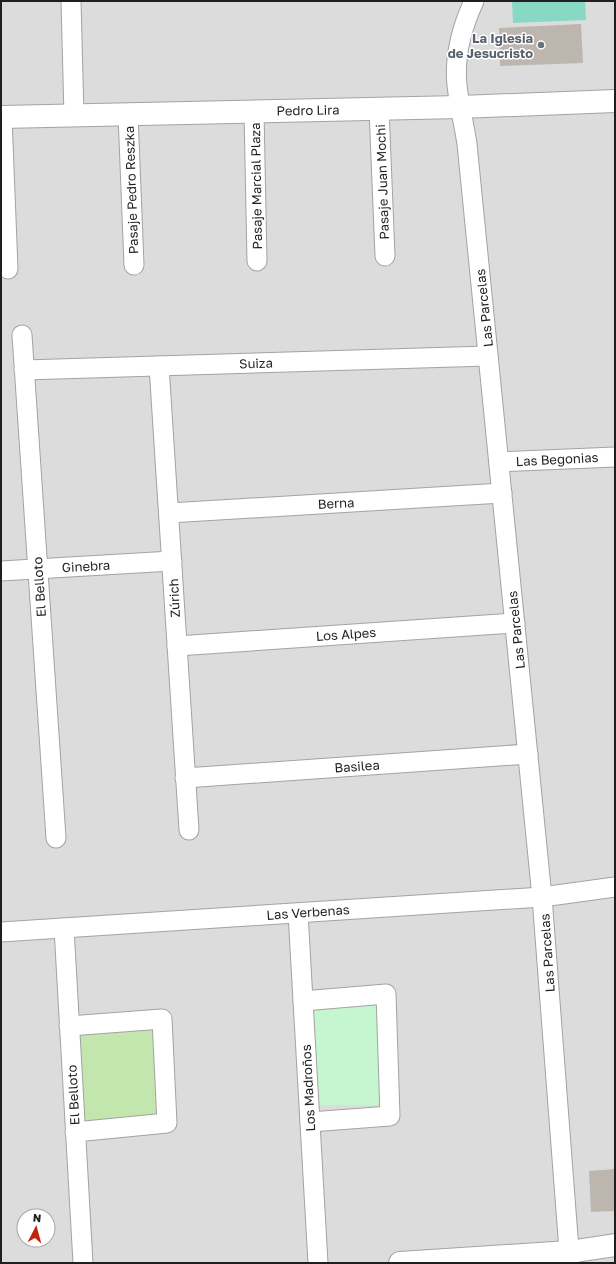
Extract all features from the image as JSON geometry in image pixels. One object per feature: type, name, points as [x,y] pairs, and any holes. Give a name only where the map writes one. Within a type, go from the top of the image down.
[{"type":"street","points":[[72,1],[74,116]]},
{"type":"street","name":"Las Parcelas","points":[[474,1],[466,18],[461,37],[457,60],[457,84],[467,144],[542,897],[570,1258]]},
{"type":"street","name":"Pedro Lira","points":[[2,117],[460,107],[615,101]]},
{"type":"street","name":"Pasaje Juan Mochi","points":[[380,108],[385,256]]},
{"type":"street","name":"Pasaje Marcial Plaza","points":[[254,111],[258,261]]},
{"type":"street","name":"Pasaje Pedro Reszka","points":[[128,114],[134,265]]},
{"type":"street","points":[[2,117],[8,269]]},
{"type":"street","name":"El Belloto","points":[[22,336],[56,838]]},
{"type":"street","name":"Suiza","points":[[24,370],[488,356]]},
{"type":"street","name":"Zúrich","points":[[159,366],[189,830]]},
{"type":"street","name":"Las Begonias","points":[[499,462],[615,457]]},
{"type":"street","name":"Berna","points":[[169,513],[502,493]]},
{"type":"street","name":"Ginebra","points":[[1,572],[172,561]]},
{"type":"street","name":"Los Alpes","points":[[177,646],[515,623]]},
{"type":"street","name":"Basilea","points":[[185,778],[528,754]]},
{"type":"street","name":"Las Verbenas","points":[[1,932],[542,897],[615,887]]},
{"type":"street","name":"Los Madroños","points":[[298,913],[318,1263]]},
{"type":"street","name":"El Belloto","points":[[64,928],[84,1263]]},
{"type":"street","points":[[303,1001],[386,994],[390,1116],[310,1122]]},
{"type":"street","points":[[69,1026],[162,1019],[167,1123],[76,1132]]},
{"type":"street","points":[[400,1263],[570,1258],[615,1245]]},
{"type":"shaded area","points":[[1,1],[615,1],[615,1263],[1,1263]]},
{"type":"green space","points":[[512,1],[585,1],[586,20],[513,23]]},
{"type":"green space","points":[[378,1000],[389,1091],[378,1105],[320,1105],[312,1096],[312,1005]]},
{"type":"green space","points":[[153,1026],[158,1118],[81,1123],[77,1031]]},
{"type":"building","name":"La Iglesia de Jesucristo","points":[[581,24],[583,63],[500,66],[499,28]]},
{"type":"building","points":[[615,1169],[615,1211],[591,1212],[589,1171]]},
{"type":"place","name":"La Iglesia de Jesucristo","points":[[541,45]]}]
